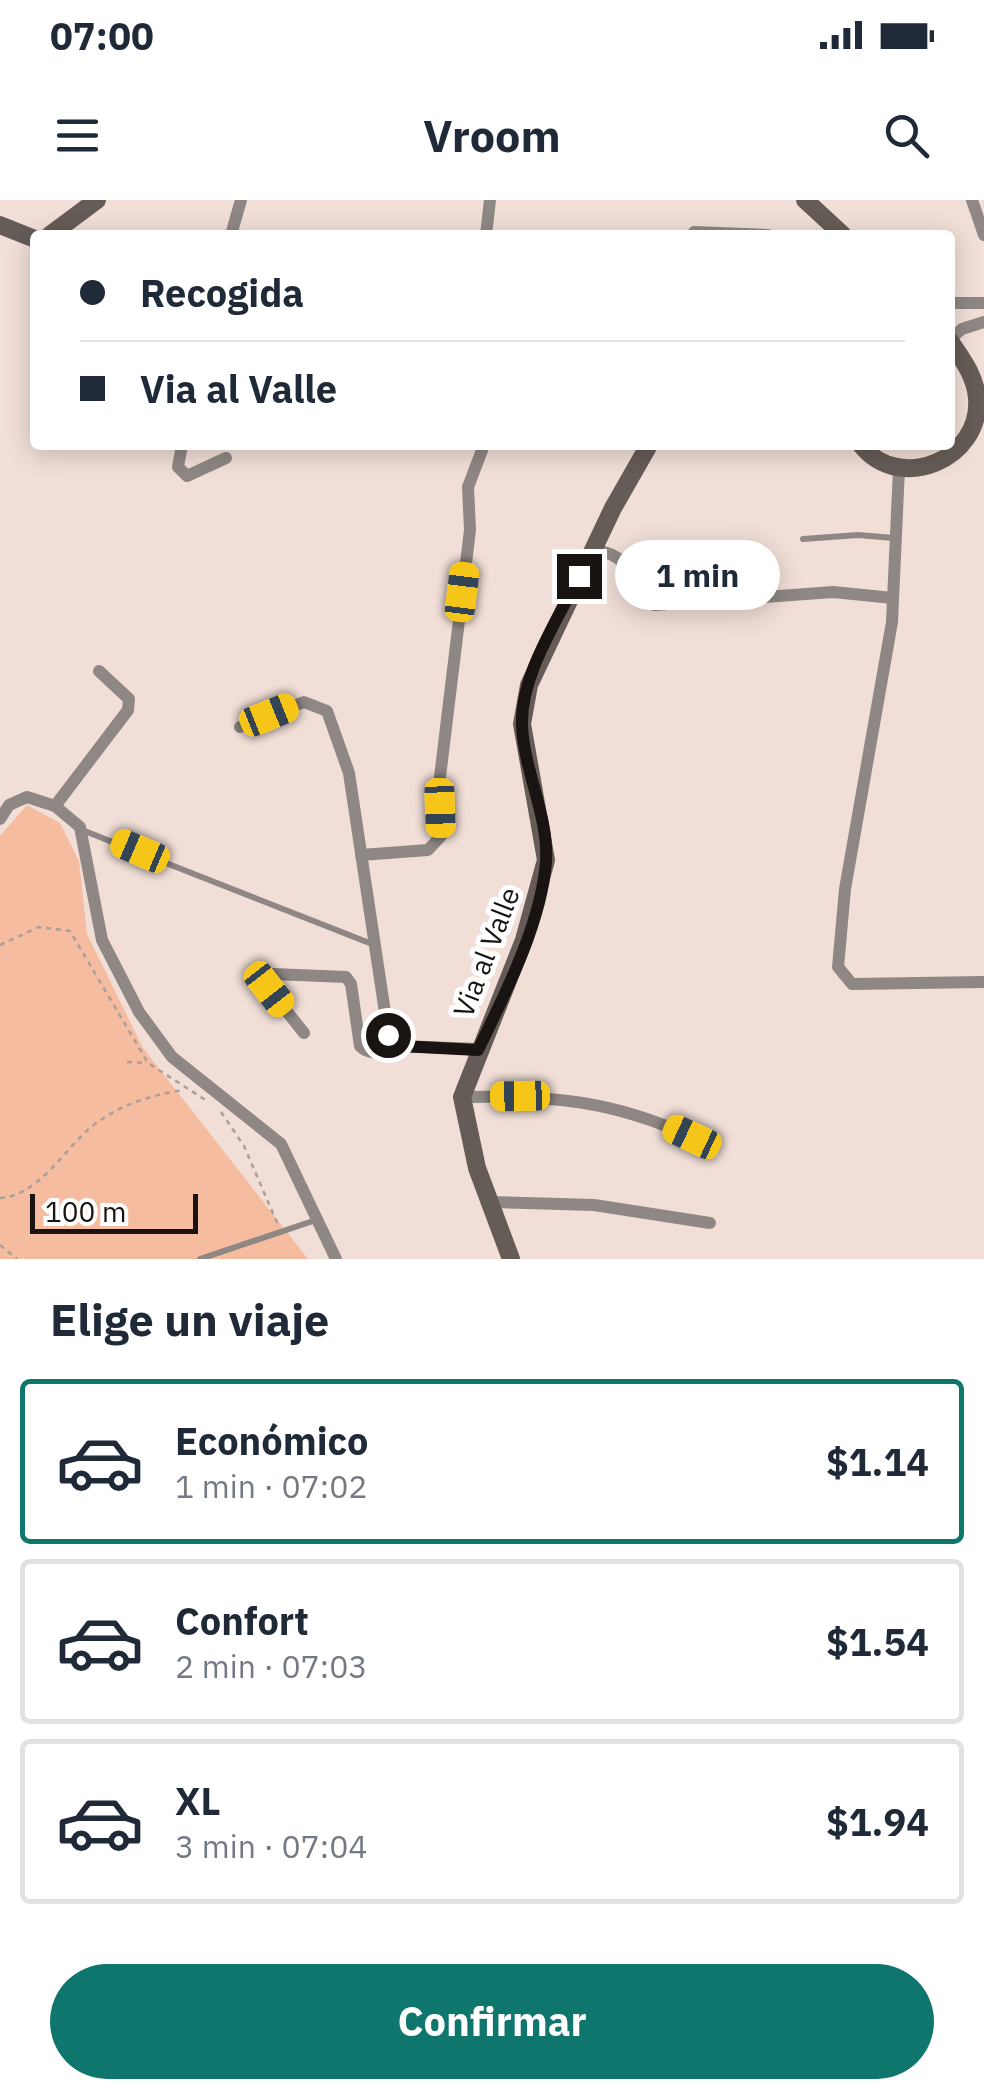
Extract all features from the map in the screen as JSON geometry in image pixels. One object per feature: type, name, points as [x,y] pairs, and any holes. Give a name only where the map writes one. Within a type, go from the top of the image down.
[{"type":"main road","points":[[57,230],[97,200]]},
{"type":"main road","points":[[805,200],[837,230]]},
{"type":"main road","points":[[0,225],[30,237]]},
{"type":"main road","points":[[865,450],[899,469],[919,469],[961,447],[974,424],[977,398],[970,370],[955,348]]},
{"type":"main road","name":"Via al Valle","points":[[511,1259],[465,1126],[462,1097],[524,940],[546,860],[522,724],[528,686],[592,549],[646,450]]},
{"type":"street","points":[[232,230],[240,200]]},
{"type":"street","points":[[487,230],[490,200]]},
{"type":"street","points":[[972,200],[984,235]]},
{"type":"street","points":[[955,303],[984,303]]},
{"type":"street","points":[[955,335],[962,328],[984,322]]},
{"type":"street","points":[[181,450],[178,466],[187,476],[226,458]]},
{"type":"street","points":[[362,855],[428,850],[441,836],[439,784],[470,530],[468,487],[482,450]]},
{"type":"street","points":[[899,469],[893,598],[866,784],[845,889],[839,972],[852,984],[984,982]]},
{"type":"street","points":[[592,549],[616,553],[625,562],[638,595],[654,605],[833,592],[893,598]]},
{"type":"street","points":[[56,806],[128,710],[129,699],[98,672]]},
{"type":"street","points":[[240,727],[304,702],[327,711],[349,773],[388,1035],[395,1044]]},
{"type":"street","points":[[0,819],[18,798],[27,796],[56,806],[80,830],[102,940],[138,1012],[172,1057],[280,1144],[336,1259]]},
{"type":"street","points":[[304,1033],[269,989],[272,974],[346,976],[362,1048],[385,1051],[395,1044],[478,1050]]},
{"type":"street","points":[[462,1097],[550,1096],[625,1112],[692,1137]]},
{"type":"street","points":[[489,1202],[594,1205],[710,1222]]},
{"type":"lane","points":[[802,539],[858,534],[875,540],[896,538]]},
{"type":"lane","points":[[80,830],[374,944]]},
{"type":"lane","points":[[200,1259],[317,1220]]},
{"type":"path","points":[[0,946],[40,928],[70,931],[148,1063],[184,1090],[215,1104],[228,1120],[244,1146],[280,1232]]},
{"type":"path","points":[[127,1062],[148,1063]]},
{"type":"path","points":[[0,1198],[32,1186],[91,1127],[112,1113],[145,1096],[184,1090]]},
{"type":"path","points":[[0,1245],[17,1259]]},
{"type":"shaded area","points":[[27,805],[60,823],[79,861],[87,934],[143,1048],[308,1259],[0,1259],[0,836]]},
{"type":"route","points":[[388,1035],[400,1046],[473,1046],[478,1050],[490,1024],[539,897],[546,860],[522,724],[528,686],[579,576]]}]
